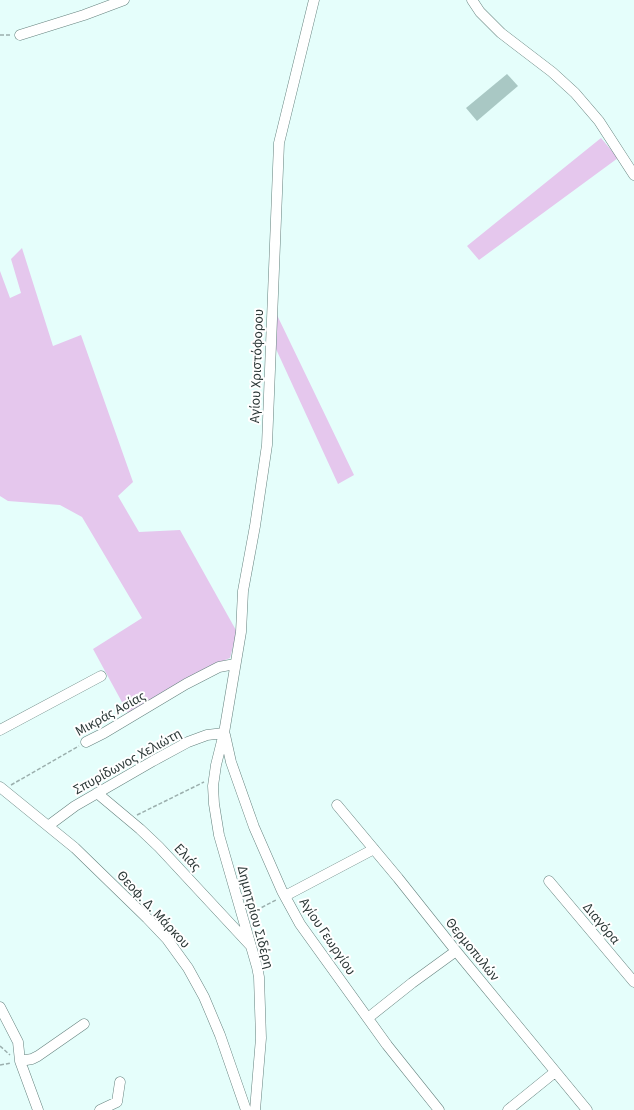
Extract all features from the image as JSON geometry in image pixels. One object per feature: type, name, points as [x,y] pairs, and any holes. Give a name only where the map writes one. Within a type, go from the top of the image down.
[{"type":"street","points":[[20,35],[84,15],[124,0]]},
{"type":"street","name":"Αγίου Χριστόφορου","points":[[224,733],[241,632],[243,591],[255,526],[267,445],[279,143],[314,0]]},
{"type":"street","points":[[472,0],[480,12],[501,33],[552,72],[575,93],[599,121],[634,175]]},
{"type":"street","name":"Μικράς Ασίας","points":[[86,742],[104,734],[219,667],[235,664]]},
{"type":"street","points":[[0,730],[101,676]]},
{"type":"street","name":"Δημητρίου Σιδέρη","points":[[224,733],[214,780],[214,804],[219,835],[259,977],[261,1038],[255,1110]]},
{"type":"street","name":"Σπυρίδωνος Χελιώτη","points":[[48,826],[75,806],[153,760],[188,742],[207,735],[224,733]]},
{"type":"street","name":"Αγίου Γεωργίου","points":[[224,733],[231,762],[254,827],[285,896],[300,924],[368,1018],[439,1110]]},
{"type":"street","name":"Θεοφ. Δ. Μάρκου","points":[[1,789],[75,848],[167,939],[188,968],[204,998],[220,1035],[246,1110]]},
{"type":"street","name":"Ελιάς","points":[[97,793],[129,819],[159,847],[251,946]]},
{"type":"street","name":"Θερμοπυλών","points":[[337,805],[587,1110]]},
{"type":"street","points":[[285,896],[374,849]]},
{"type":"street","name":"Διαγόρα","points":[[549,881],[634,982]]},
{"type":"street","points":[[368,1018],[456,951]]},
{"type":"street","points":[[0,1007],[18,1042],[20,1061],[38,1110]]},
{"type":"street","points":[[20,1061],[32,1059],[38,1056],[84,1024]]},
{"type":"street","points":[[508,1110],[556,1072]]},
{"type":"street","points":[[100,1110],[117,1102],[120,1082]]},
{"type":"path","name":"Μικράς Ασίας","points":[[1,789],[86,742]]},
{"type":"path","points":[[129,819],[203,782],[214,780]]},
{"type":"path","points":[[243,918],[285,896]]},
{"type":"shaded area","points":[[601,138],[618,158],[479,260],[467,246]]},
{"type":"shaded area","points":[[22,248],[53,346],[81,335],[133,482],[118,496],[139,532],[180,530],[237,632],[230,658],[206,668],[129,715],[93,649],[142,618],[82,517],[60,505],[8,501],[0,496],[0,271],[10,298],[21,293],[11,259]]},
{"type":"shaded area","points":[[277,315],[354,475],[338,484],[276,349]]},
{"type":"building","points":[[507,74],[518,86],[477,121],[466,108]]}]
